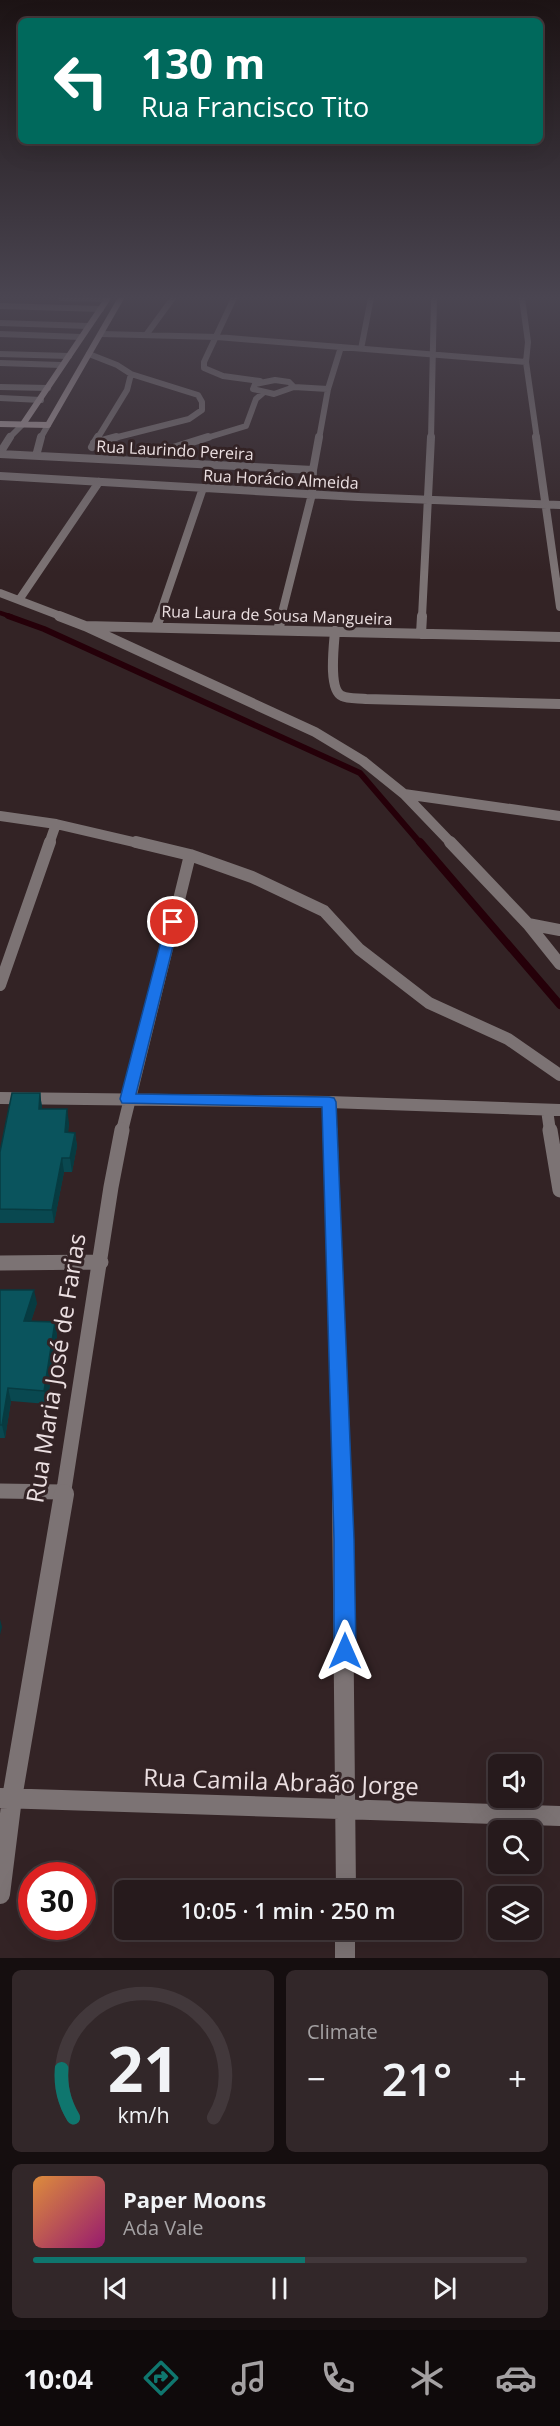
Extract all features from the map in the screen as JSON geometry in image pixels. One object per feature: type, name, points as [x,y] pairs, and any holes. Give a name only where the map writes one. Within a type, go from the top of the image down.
[{"type":"street","points":[[0,453],[5,442],[23,424],[47,389]]},
{"type":"street","points":[[36,456],[39,441],[69,389]]},
{"type":"street","points":[[87,459],[94,443],[127,389]]},
{"type":"street","points":[[94,443],[189,419],[202,410],[202,402],[198,395],[180,389]]},
{"type":"street","points":[[254,389],[263,393],[286,392],[290,389]]},
{"type":"street","points":[[278,630],[312,494],[313,470],[328,389]]},
{"type":"street","points":[[421,634],[429,500],[432,389]]},
{"type":"street","points":[[530,389],[560,608]]},
{"type":"street","points":[[130,462],[246,426],[256,399],[263,393]]},
{"type":"street","points":[[0,398],[41,400]]},
{"type":"street","points":[[0,424],[48,425]]},
{"type":"street","name":"Rua Laurindo Pereira","points":[[0,453],[130,462],[313,470]]},
{"type":"street","name":"Rua Horácio Almeida","points":[[0,476],[312,494],[560,505]]},
{"type":"street","points":[[20,600],[99,482]]},
{"type":"street","points":[[156,627],[203,488]]},
{"type":"street","name":"Rua Laura de Sousa Mangueira","points":[[0,593],[85,626],[560,637]]},
{"type":"street","points":[[85,626],[307,728],[363,761],[404,794],[528,924],[560,964]]},
{"type":"street","points":[[335,631],[333,681],[336,691],[342,696],[366,699],[560,704]]},
{"type":"street","points":[[404,794],[560,816]]},
{"type":"street","points":[[0,816],[56,824],[189,855],[252,877],[324,911],[359,949],[429,1003],[508,1038],[560,1075]]},
{"type":"street","points":[[0,985],[56,824]]},
{"type":"street","name":"Rua Maria José de Farias","points":[[0,1894],[6,1798],[37,1661],[62,1492],[101,1262],[111,1186],[128,1099],[189,855]]},
{"type":"street","points":[[528,924],[560,930]]},
{"type":"street","points":[[0,1098],[329,1102],[554,1110],[560,1190]]},
{"type":"street","points":[[329,1102],[344,1561],[346,1880]]},
{"type":"street","points":[[0,1263],[101,1262]]},
{"type":"street","points":[[0,1491],[62,1492]]},
{"type":"street","name":"Rua Camila Abraão Jorge","points":[[6,1798],[560,1816]]},
{"type":"street","points":[[345,1940],[345,1958]]},
{"type":"building","points":[[12,1093],[40,1093],[39,1109],[67,1109],[65,1132],[75,1133],[70,1158],[62,1158],[52,1210],[0,1209],[0,1152]]},
{"type":"building","points":[[0,1290],[34,1290],[24,1321],[55,1322],[44,1391],[8,1388],[2,1425],[0,1425]]},
{"type":"waterway","points":[[0,613],[12,617]]},
{"type":"waterway","points":[[8,616],[44,629],[360,773],[421,844]]},
{"type":"waterway","points":[[420,842],[560,1005]]},
{"type":"route","points":[[173,922],[128,1099],[329,1102],[344,1539],[345,1651]]}]
